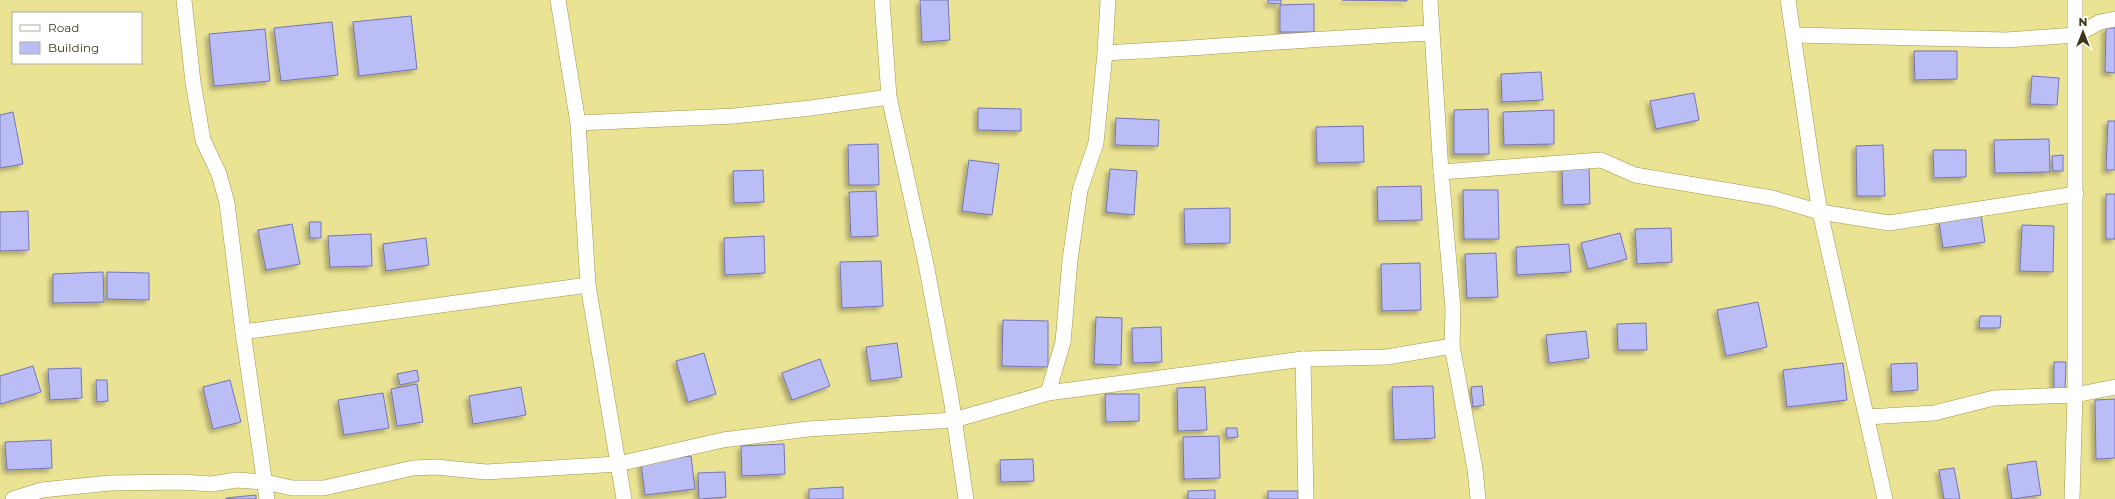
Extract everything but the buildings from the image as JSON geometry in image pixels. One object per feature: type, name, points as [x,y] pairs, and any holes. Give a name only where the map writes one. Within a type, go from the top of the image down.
[{"type":"street","points":[[184,0],[193,82],[203,140],[219,174],[227,203],[243,332],[267,499]]},
{"type":"street","points":[[558,0],[578,123],[588,285],[624,499]]},
{"type":"street","points":[[882,0],[889,97],[926,264],[954,420],[966,499]]},
{"type":"street","points":[[1048,393],[1063,342],[1072,244],[1080,190],[1096,143],[1105,53],[1108,0]]},
{"type":"street","points":[[1430,0],[1441,172],[1453,309],[1452,346],[1475,469],[1478,499]]},
{"type":"street","points":[[1788,0],[1820,212],[1885,499]]},
{"type":"street","points":[[2072,499],[2075,395],[2075,0]]},
{"type":"street","points":[[1794,35],[2006,40],[2076,35],[2100,22],[2115,19]]},
{"type":"street","points":[[1105,53],[1220,47],[1314,38],[1432,33]]},
{"type":"street","points":[[578,123],[734,116],[811,108],[889,97]]},
{"type":"street","points":[[1441,172],[1601,160],[1635,175],[1772,198],[1820,212],[1889,223],[2076,194]]},
{"type":"street","points":[[243,332],[588,285]]},
{"type":"street","points":[[13,499],[42,490],[110,483],[212,484],[236,480],[265,482],[292,488],[324,488],[413,468],[436,467],[486,472],[543,470],[618,464],[723,440],[808,429],[954,420],[1048,393],[1303,359],[1387,357],[1452,346]]},
{"type":"street","points":[[1303,359],[1306,499]]},
{"type":"street","points":[[1867,417],[1934,413],[1994,398],[2075,395],[2115,386]]}]
